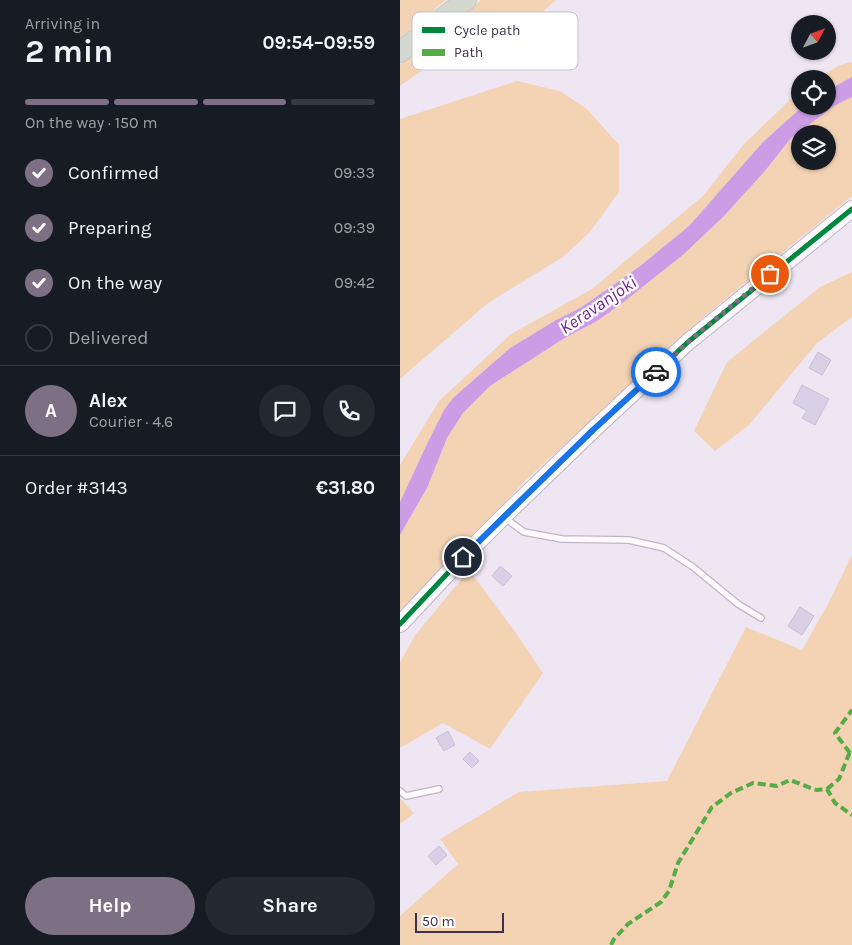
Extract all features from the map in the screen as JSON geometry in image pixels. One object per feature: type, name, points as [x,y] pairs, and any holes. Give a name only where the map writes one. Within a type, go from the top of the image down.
[{"type":"highway","points":[[451,12],[466,0]]},
{"type":"highway","points":[[400,52],[412,43]]},
{"type":"main road","points":[[400,629],[405,619],[503,517],[688,342],[852,210]]},
{"type":"lane","points":[[503,517],[524,532],[562,539],[629,540],[664,548],[693,567],[738,604],[761,618]]},
{"type":"lane","points":[[400,791],[406,796],[439,789]]},
{"type":"shaded area","points":[[400,0],[446,0],[431,12],[412,12],[412,28],[400,38]]},
{"type":"shaded area","points":[[481,0],[556,0],[542,12],[466,12]]},
{"type":"shaded area","points":[[412,55],[412,70],[423,70],[400,86],[400,64]]},
{"type":"shaded area","points":[[852,62],[852,77],[836,86],[836,70],[832,70],[840,65]]},
{"type":"shaded area","points":[[517,81],[560,91],[587,109],[619,145],[619,192],[589,233],[563,257],[488,303],[400,379],[400,119]]},
{"type":"shaded area","points":[[852,97],[852,196],[701,319],[525,481],[400,615],[400,535],[427,488],[447,438],[463,413],[490,386],[563,339],[597,321],[684,254],[724,216],[765,171],[791,138],[791,170],[836,170],[836,125],[808,125],[822,115],[836,115],[836,105]]},
{"type":"shaded area","points":[[791,99],[791,115],[793,115],[763,142],[689,226],[640,266],[580,308],[510,348],[453,398],[427,444],[400,502],[400,465],[439,401],[511,334],[592,289],[704,195],[743,145]]},
{"type":"shaded area","points":[[852,272],[852,317],[817,343],[749,425],[715,451],[694,431],[727,362],[820,287]]},
{"type":"shaded area","points":[[852,555],[852,945],[400,945],[400,916],[458,864],[440,839],[519,792],[667,781],[746,627],[802,650],[829,602]]},
{"type":"shaded area","points":[[469,570],[543,673],[490,749],[443,723],[400,748],[400,662],[416,634]]},
{"type":"shaded area","points":[[400,798],[414,813],[400,824]]},
{"type":"water","points":[[852,77],[852,97],[836,105],[836,86]]},
{"type":"water","name":"Keravanjoki","points":[[793,115],[822,115],[808,125],[791,125],[791,138],[765,171],[724,216],[684,254],[597,321],[563,339],[490,386],[463,413],[447,438],[427,488],[400,535],[400,502],[444,410],[453,398],[510,348],[580,308],[640,266],[689,226],[763,142]]},
{"type":"building","points":[[818,352],[831,360],[822,375],[809,368]]},
{"type":"building","points":[[802,385],[829,399],[815,425],[802,418],[807,411],[793,403]]},
{"type":"building","points":[[500,566],[512,576],[503,586],[492,576]]},
{"type":"building","points":[[800,607],[814,616],[802,635],[788,626]]},
{"type":"building","points":[[448,731],[455,745],[444,751],[436,738]]},
{"type":"building","points":[[470,752],[479,761],[472,768],[463,759]]},
{"type":"building","points":[[439,846],[447,855],[436,865],[428,856]]},
{"type":"marked path","points":[[850,753],[835,733],[852,710]]},
{"type":"marked path","points":[[827,789],[839,779],[851,749]]},
{"type":"marked path","points":[[611,945],[628,924],[661,902],[669,891],[678,863],[712,807],[731,793],[753,783],[777,786],[790,780],[816,790],[827,789],[835,803],[852,815]]},
{"type":"cycle path","points":[[400,624],[503,517],[688,342],[852,209]]},
{"type":"way so far","points":[[656,372],[688,342],[770,274]]},
{"type":"route","points":[[463,557],[592,431],[656,372]]}]
